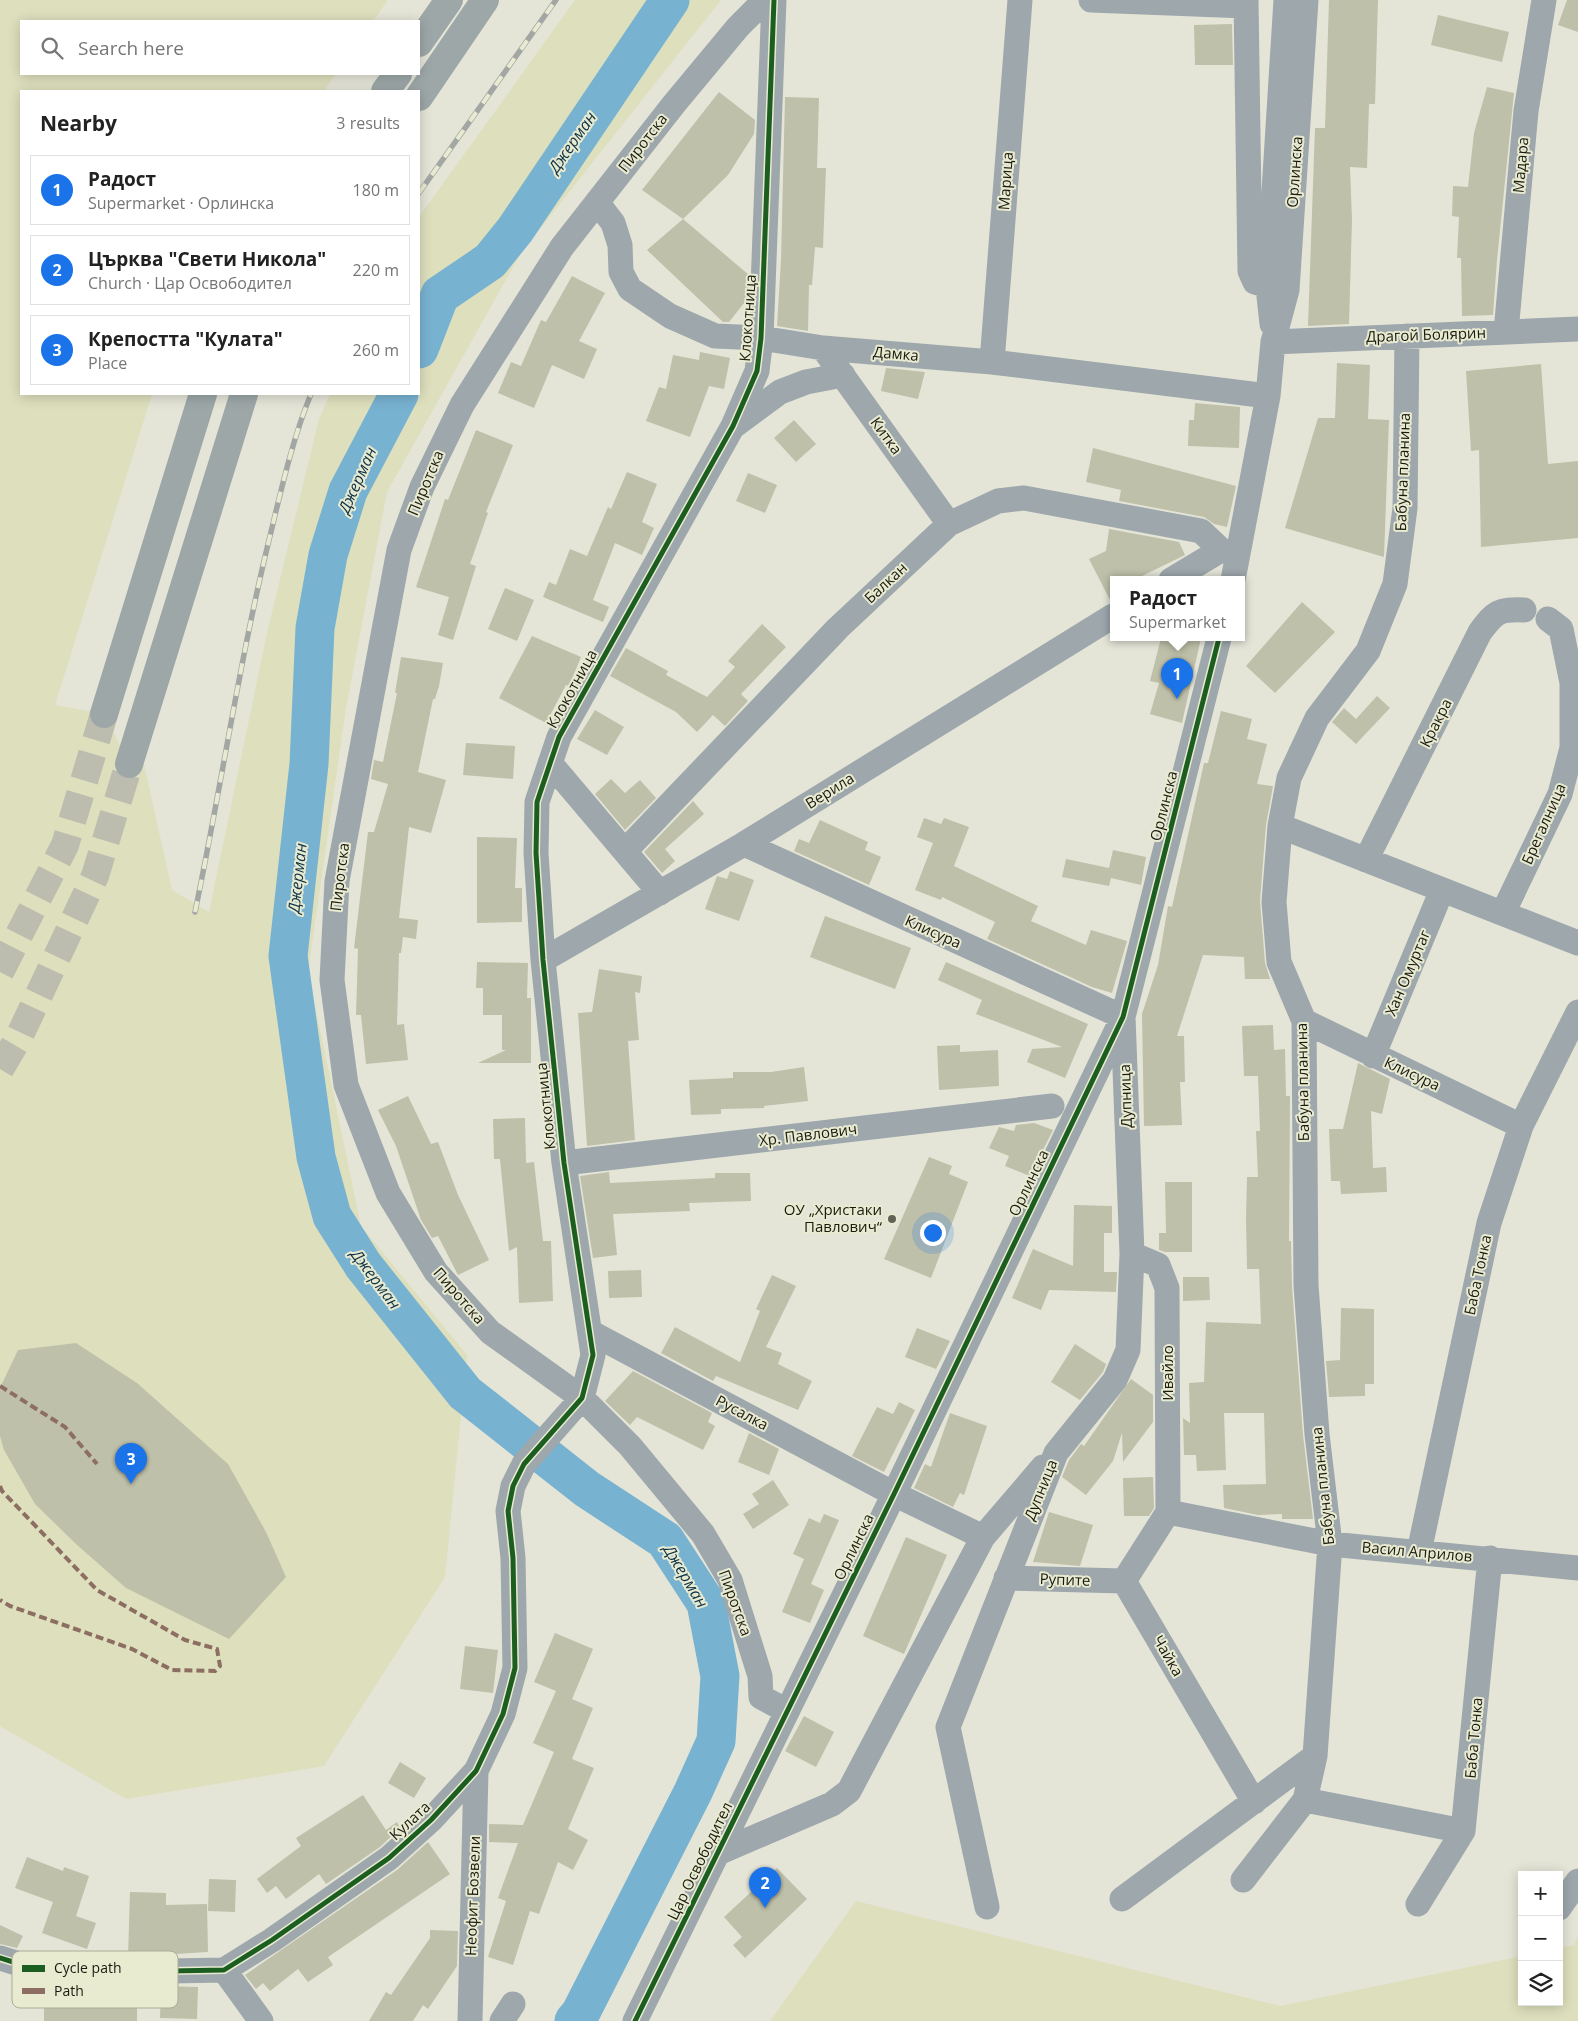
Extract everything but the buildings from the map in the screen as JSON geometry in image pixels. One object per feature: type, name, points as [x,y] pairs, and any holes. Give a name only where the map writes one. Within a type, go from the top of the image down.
[{"type":"main road","points":[[420,42],[449,0]]},
{"type":"main road","points":[[420,96],[485,0]]},
{"type":"main road","points":[[386,90],[397,75]]},
{"type":"main road","points":[[104,714],[203,395]]},
{"type":"main road","points":[[129,764],[244,395]]},
{"type":"street","name":"Пиротска","points":[[765,0],[738,27],[680,97],[562,247],[462,405],[422,487],[399,550],[336,881],[332,980],[346,1085],[393,1201],[436,1272],[490,1332],[574,1406],[630,1446],[703,1534],[730,1580],[760,1676],[761,1697],[787,1711]]},
{"type":"street","name":"Клокотница","points":[[574,1406],[593,1355],[564,1163],[543,960],[536,853],[538,802],[559,737],[733,426],[757,371],[761,338],[774,0]]},
{"type":"street","name":"Марица","points":[[992,362],[1020,0]]},
{"type":"street","points":[[1090,0],[1246,3],[1248,254],[1250,271],[1255,282],[1277,289]]},
{"type":"street","name":"Орлинска","points":[[1277,289],[1286,0]]},
{"type":"street","name":"Орлинска","points":[[1233,576],[1230,552],[1268,396],[1306,0]]},
{"type":"street","name":"Мадара","points":[[1506,332],[1526,111],[1544,0]]},
{"type":"street","name":"Дамка","points":[[597,202],[613,222],[620,246],[621,272],[630,290],[670,316],[715,336],[761,338],[823,348],[992,362],[1268,396]]},
{"type":"street","name":"Драгой Болярин","points":[[1273,342],[1578,329]]},
{"type":"street","name":"Бабуна планина","points":[[1305,1800],[1315,1756],[1330,1544],[1317,1434],[1306,1285],[1304,1021],[1279,962],[1274,902],[1280,826],[1289,778],[1317,718],[1368,651],[1395,584],[1405,508],[1407,336]]},
{"type":"street","name":"Китка","points":[[823,348],[950,524]]},
{"type":"street","points":[[733,426],[780,392],[806,382],[843,375]]},
{"type":"street","name":"Балкан","points":[[625,851],[838,628],[950,524],[998,501],[1024,498],[1201,531],[1230,552]]},
{"type":"street","points":[[1179,576],[1230,552]]},
{"type":"street","name":"Кракра","points":[[1366,860],[1480,632],[1493,616],[1504,609],[1524,610]]},
{"type":"street","name":"Верила","points":[[543,960],[744,844],[1110,618]]},
{"type":"street","name":"Брегалница","points":[[1502,913],[1560,794],[1572,748],[1572,683],[1561,629],[1548,619]]},
{"type":"street","name":"Орлинска","points":[[787,1711],[894,1494],[1123,1017],[1218,641]]},
{"type":"street","points":[[550,762],[660,893]]},
{"type":"street","points":[[1280,826],[1578,943]]},
{"type":"street","name":"Клисура","points":[[744,844],[1123,1017]]},
{"type":"street","name":"Хан Омуртаг","points":[[1373,1056],[1442,890]]},
{"type":"street","name":"Баба Тонка","points":[[1418,1552],[1489,1223],[1521,1126],[1578,1012]]},
{"type":"street","name":"Дупница","points":[[988,1907],[948,1727],[1056,1453],[1115,1380],[1128,1350],[1132,1254],[1123,1017]]},
{"type":"street","name":"Клисура","points":[[1304,1021],[1521,1126]]},
{"type":"street","name":"Хр. Павлович","points":[[564,1163],[1052,1106]]},
{"type":"street","name":"Ивайло","points":[[1132,1254],[1158,1265],[1167,1288],[1168,1512]]},
{"type":"street","name":"Русалка","points":[[590,1332],[894,1494],[984,1537]]},
{"type":"street","name":"Кулата","points":[[224,1970],[272,1940],[389,1858],[432,1820],[476,1771],[503,1714],[515,1668],[513,1558],[508,1511],[513,1486],[524,1464],[574,1406]]},
{"type":"street","points":[[718,1853],[832,1804],[849,1791],[984,1537],[1056,1453]]},
{"type":"street","points":[[1124,1581],[1168,1512]]},
{"type":"street","name":"Васил Априлов","points":[[1168,1512],[1330,1544],[1578,1568]]},
{"type":"street","name":"Баба Тонка","points":[[1418,1904],[1464,1831],[1490,1558]]},
{"type":"street","name":"Рупите","points":[[1006,1578],[1124,1581]]},
{"type":"street","name":"Чайка","points":[[1124,1581],[1254,1802]]},
{"type":"street","name":"Цар Освободител","points":[[635,2021],[787,1711]]},
{"type":"street","points":[[1122,1899],[1315,1756]]},
{"type":"street","name":"Неофит Бозвели","points":[[470,2021],[476,1771]]},
{"type":"street","points":[[1243,1880],[1305,1800],[1464,1831]]},
{"type":"street","points":[[1563,1902],[1578,1881]]},
{"type":"street","points":[[0,1958],[12,1962]]},
{"type":"street","points":[[178,1971],[224,1970],[261,2021]]},
{"type":"green space","points":[[0,0],[388,0],[374,20],[20,20],[20,75],[335,75],[325,90],[20,90],[20,395],[152,395],[55,705],[104,714],[129,763],[144,765],[172,890],[209,912],[267,633],[319,419],[330,395],[420,395],[420,216],[575,0],[721,0],[521,253],[387,492],[346,708],[308,972],[361,1226],[467,1355],[445,1577],[324,1766],[126,1799],[0,1726]]},
{"type":"green space","points":[[856,1901],[1280,2006],[1518,1957],[1518,2006],[1563,2006],[1563,1947],[1574,1945],[1578,1935],[1578,2021],[770,2021]]},
{"type":"waterway","name":"Джерман","points":[[420,346],[440,295],[490,261],[515,230],[670,0]]},
{"type":"waterway","name":"Джерман","points":[[398,395],[348,491],[328,555],[315,628],[309,764],[288,956],[316,1157],[332,1216],[363,1265],[465,1393],[587,1489],[665,1540],[706,1603],[720,1676],[716,1741],[693,1792],[580,2014],[574,2021]]},
{"type":"tunnel","points":[[0,972],[65,845],[104,714]]},
{"type":"tunnel","points":[[0,1069],[19,1037],[95,876],[129,764]]},
{"type":"railway","points":[[420,192],[556,0]]},
{"type":"railway","points":[[195,912],[258,586],[287,466],[311,395]]},
{"type":"marked path","points":[[0,1386],[65,1427],[97,1464]]},
{"type":"marked path","points":[[0,1486],[2,1491],[97,1590],[185,1640],[217,1649],[220,1666],[215,1671],[172,1670],[132,1649],[10,1606],[0,1600]]},
{"type":"cycle path","points":[[178,1971],[224,1970],[272,1940],[389,1858],[431,1820],[476,1771],[503,1714],[515,1668],[513,1558],[508,1511],[513,1486],[524,1464],[582,1398],[593,1355],[564,1163],[543,960],[536,853],[537,802],[559,737],[733,426],[757,371],[761,338],[774,0]]},
{"type":"cycle path","points":[[635,2021],[894,1494],[1123,1017],[1218,641]]},
{"type":"cycle path","points":[[0,1958],[12,1962]]},
{"type":"place","name":"Радост","points":[[1177,699]]},
{"type":"place","name":"ОУ „Христаки Павлович“","points":[[892,1219]]},
{"type":"place","name":"Крепостта \"Кулата\"","points":[[131,1484]]},
{"type":"place","name":"Църква \"Свети Никола\"","points":[[765,1908]]}]
